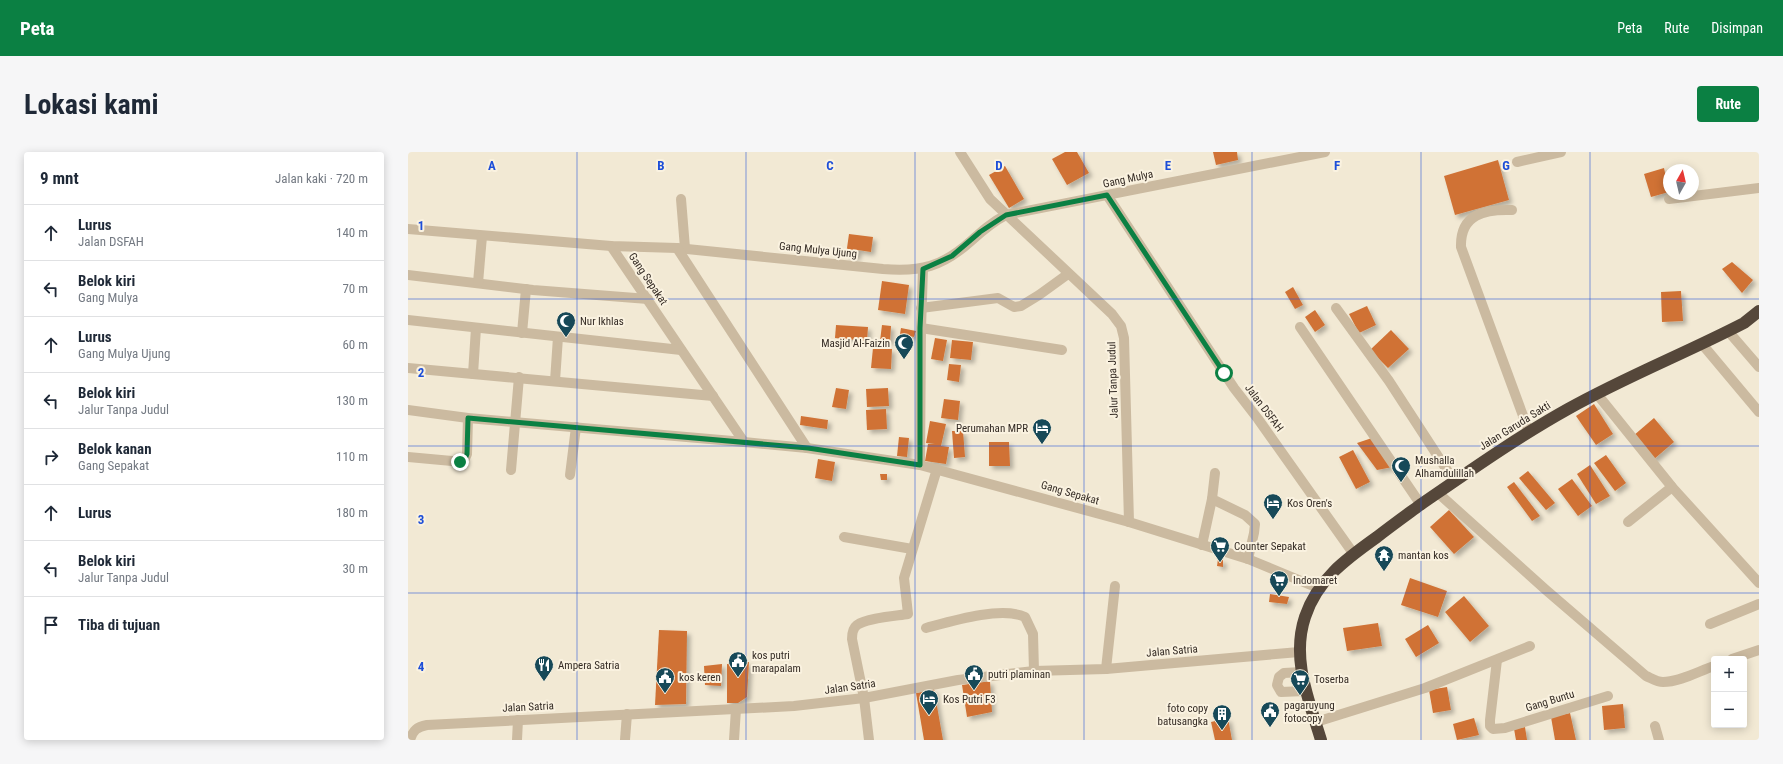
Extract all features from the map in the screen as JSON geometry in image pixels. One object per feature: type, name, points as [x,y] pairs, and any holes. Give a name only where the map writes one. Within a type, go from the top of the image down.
[{"type":"highway","name":"Jalan Garuda Sakti","points":[[1321,740],[1305,691],[1299,652],[1301,631],[1305,617],[1318,588],[1330,574],[1354,553],[1454,481],[1529,432],[1569,408],[1654,365],[1702,344],[1744,323],[1759,311]]},
{"type":"street","name":"Jalur Tanpa Judul","points":[[960,152],[990,199],[1115,318],[1123,332],[1129,522]]},
{"type":"street","name":"Gang Mulya","points":[[1006,215],[1325,152]]},
{"type":"street","points":[[1517,162],[1561,152]]},
{"type":"street","points":[[1699,195],[1759,188]]},
{"type":"street","name":"Jalan DSFAH","points":[[1107,195],[1234,388],[1258,418],[1354,553]]},
{"type":"street","points":[[681,199],[681,248],[808,448]]},
{"type":"street","points":[[1512,210],[1496,209],[1486,211],[1469,220],[1460,237],[1461,247],[1529,432]]},
{"type":"street","name":"Gang Mulya Ujung","points":[[611,246],[681,248],[897,270],[923,269],[952,256],[980,232],[1006,215]]},
{"type":"street","points":[[408,229],[611,246]]},
{"type":"street","points":[[478,283],[482,236]]},
{"type":"street","name":"Gang Sepakat","points":[[611,246],[744,442],[808,448],[920,465],[937,469],[1129,522],[1248,559],[1318,588]]},
{"type":"street","points":[[920,465],[920,328],[923,269]]},
{"type":"street","points":[[921,308],[998,298],[1014,307],[1022,306],[1068,274]]},
{"type":"street","points":[[408,275],[526,289],[648,299]]},
{"type":"street","points":[[522,333],[526,289]]},
{"type":"street","points":[[1336,308],[1389,381],[1454,481]]},
{"type":"street","points":[[408,320],[681,350]]},
{"type":"street","points":[[1300,327],[1421,505]]},
{"type":"street","points":[[473,374],[476,328]]},
{"type":"street","points":[[920,328],[1062,350]]},
{"type":"street","points":[[1728,331],[1759,367]]},
{"type":"street","points":[[554,380],[558,337]]},
{"type":"street","points":[[1702,344],[1759,412]]},
{"type":"street","points":[[408,368],[554,380],[713,396]]},
{"type":"street","points":[[511,470],[519,377]]},
{"type":"street","points":[[1597,394],[1672,487],[1759,583]]},
{"type":"street","points":[[408,410],[468,418],[744,442]]},
{"type":"street","points":[[408,457],[456,462],[464,461],[467,454],[468,418]]},
{"type":"street","points":[[570,475],[576,427]]},
{"type":"street","points":[[869,740],[864,698],[852,639],[853,631],[857,625],[866,621],[908,614],[904,578],[937,469]]},
{"type":"street","points":[[1202,545],[1212,499],[1214,473]]},
{"type":"street","points":[[1628,522],[1672,487]]},
{"type":"street","points":[[1438,493],[1546,590],[1646,676],[1664,682],[1681,678],[1711,667]]},
{"type":"street","points":[[1212,499],[1245,515],[1254,523],[1254,533],[1248,559]]},
{"type":"street","points":[[844,537],[912,550]]},
{"type":"street","points":[[1106,669],[1115,586]]},
{"type":"street","points":[[1710,624],[1759,604]]},
{"type":"street","points":[[926,628],[988,614],[1018,614],[1025,617],[1032,634],[1034,671]]},
{"type":"street","points":[[1316,722],[1425,688],[1530,646]]},
{"type":"street","points":[[1741,656],[1759,650]]},
{"type":"street","name":"Jalan Satria","points":[[410,740],[415,730],[427,725],[794,706],[864,698],[958,680],[1034,671],[1106,669],[1299,652]]},
{"type":"street","name":"Gang Buntu","points":[[1497,660],[1490,720],[1490,726],[1493,728],[1499,728],[1608,696]]},
{"type":"street","points":[[1302,672],[1284,673],[1279,677],[1277,685],[1281,692],[1305,691]]},
{"type":"street","points":[[734,740],[736,709]]},
{"type":"street","points":[[625,740],[627,714]]},
{"type":"street","points":[[517,740],[518,720]]},
{"type":"street","points":[[1654,726],[1658,740]]},
{"type":"building","points":[[1065,152],[1077,152],[1089,173],[1067,185],[1052,159]]},
{"type":"building","points":[[1213,152],[1237,152],[1238,160],[1216,165]]},
{"type":"building","points":[[1498,160],[1509,200],[1455,215],[1444,176]]},
{"type":"building","points":[[1005,166],[1024,199],[1009,208],[989,175]]},
{"type":"building","points":[[1663,168],[1663,194],[1651,197],[1644,174]]},
{"type":"building","points":[[849,234],[873,237],[871,252],[858,250],[857,257],[846,255]]},
{"type":"building","points":[[1732,262],[1753,280],[1742,293],[1722,269]]},
{"type":"building","points":[[882,281],[909,285],[905,314],[878,310]]},
{"type":"building","points":[[1293,287],[1303,305],[1295,309],[1285,292]]},
{"type":"building","points":[[1681,291],[1683,321],[1662,322],[1661,292]]},
{"type":"building","points":[[1367,306],[1376,325],[1359,333],[1349,314]]},
{"type":"building","points":[[1315,310],[1325,325],[1315,332],[1305,317]]},
{"type":"building","points":[[836,325],[868,327],[867,341],[835,338]]},
{"type":"building","points":[[882,325],[891,326],[890,342],[880,341]]},
{"type":"building","points":[[901,328],[916,331],[914,337],[900,334]]},
{"type":"building","points":[[1391,330],[1409,349],[1388,368],[1370,350]]},
{"type":"building","points":[[935,338],[947,340],[943,361],[931,359]]},
{"type":"building","points":[[952,340],[973,342],[971,360],[950,358]]},
{"type":"building","points":[[873,348],[892,349],[891,369],[871,368]]},
{"type":"building","points":[[949,364],[961,365],[959,382],[947,380]]},
{"type":"building","points":[[836,388],[849,390],[846,409],[832,407]]},
{"type":"building","points":[[888,388],[889,406],[867,407],[866,389]]},
{"type":"building","points":[[944,399],[960,401],[958,420],[941,418]]},
{"type":"building","points":[[1594,404],[1613,434],[1596,445],[1576,416]]},
{"type":"building","points":[[886,409],[887,429],[867,430],[866,410]]},
{"type":"building","points":[[801,416],[828,420],[827,429],[800,425]]},
{"type":"building","points":[[1654,418],[1674,442],[1653,460],[1633,436]]},
{"type":"building","points":[[930,421],[946,424],[941,446],[949,447],[946,464],[925,461],[928,444],[935,444],[926,443]]},
{"type":"building","points":[[952,431],[963,431],[965,457],[954,458]]},
{"type":"building","points":[[899,437],[909,438],[907,457],[897,456]]},
{"type":"building","points":[[1372,438],[1393,467],[1377,470],[1357,443]]},
{"type":"building","points":[[989,442],[1009,442],[1010,466],[989,466]]},
{"type":"building","points":[[1353,450],[1370,482],[1356,489],[1339,457]]},
{"type":"building","points":[[1606,455],[1626,483],[1615,491],[1594,463]]},
{"type":"building","points":[[818,459],[835,462],[832,481],[815,478]]},
{"type":"building","points":[[1590,465],[1610,496],[1596,504],[1577,474]]},
{"type":"building","points":[[1528,471],[1555,503],[1546,510],[1519,478]]},
{"type":"building","points":[[880,474],[887,474],[887,480],[881,480]]},
{"type":"building","points":[[1572,479],[1592,506],[1578,516],[1558,489]]},
{"type":"building","points":[[1514,482],[1540,516],[1532,521],[1507,487]]},
{"type":"building","points":[[1449,510],[1474,537],[1454,554],[1430,527]]},
{"type":"building","name":"Counter Sepakat","points":[[1218,559],[1223,560],[1223,567],[1217,566]]},
{"type":"building","points":[[1410,578],[1447,591],[1438,617],[1401,605]]},
{"type":"building","points":[[1270,594],[1289,597],[1287,604],[1269,602]]},
{"type":"building","points":[[1464,596],[1489,626],[1470,642],[1445,612]]},
{"type":"building","points":[[1378,623],[1382,646],[1347,651],[1343,628]]},
{"type":"building","points":[[1428,625],[1439,643],[1416,657],[1405,639]]},
{"type":"building","name":"kos keren","points":[[659,630],[687,631],[686,704],[655,705]]},
{"type":"building","name":"kos putri marapalam","points":[[749,662],[747,697],[738,703],[727,703],[727,664]]},
{"type":"building","points":[[722,664],[721,686],[705,685],[704,666]]},
{"type":"building","points":[[990,681],[992,712],[967,717],[962,685]]},
{"type":"building","points":[[1447,687],[1451,710],[1433,713],[1429,690]]},
{"type":"building","name":"Kos Putri F3","points":[[934,689],[943,740],[924,740],[916,693]]},
{"type":"building","points":[[1623,704],[1625,728],[1604,730],[1602,706]]},
{"type":"building","points":[[1570,713],[1576,740],[1555,740],[1551,717]]},
{"type":"building","name":"foto copy batusangka","points":[[1228,718],[1232,740],[1215,740],[1211,722]]},
{"type":"building","points":[[1474,718],[1479,735],[1457,740],[1453,724]]},
{"type":"building","points":[[1525,727],[1527,740],[1516,740],[1514,729]]},
{"type":"place","name":"Nur Ikhlas","points":[[566,338]]},
{"type":"place","name":"Masjid Al-Faizin","points":[[904,360]]},
{"type":"place","name":"Perumahan MPR","points":[[1042,445]]},
{"type":"place","name":"Mushalla Alhamdulillah","points":[[1401,483]]},
{"type":"place","name":"Kos Oren's","points":[[1273,520]]},
{"type":"place","name":"Counter Sepakat","points":[[1220,563]]},
{"type":"place","name":"mantan kos","points":[[1384,572]]},
{"type":"place","name":"Indomaret","points":[[1279,597]]},
{"type":"place","name":"kos putri marapalam","points":[[738,678]]},
{"type":"place","name":"Ampera Satria","points":[[544,682]]},
{"type":"place","name":"putri plaminan","points":[[974,691]]},
{"type":"place","name":"kos keren","points":[[665,694]]},
{"type":"place","name":"Toserba","points":[[1300,696]]},
{"type":"place","name":"Kos Putri F3","points":[[929,716]]},
{"type":"place","name":"pagaruyung fotocopy","points":[[1270,728]]},
{"type":"place","name":"foto copy batusangka","points":[[1222,731]]},
{"type":"route","points":[[460,462],[465,460],[467,454],[468,418],[808,448],[920,465],[920,328],[923,269],[952,256],[997,219],[1006,215],[1107,195],[1157,274],[1224,373]]}]
